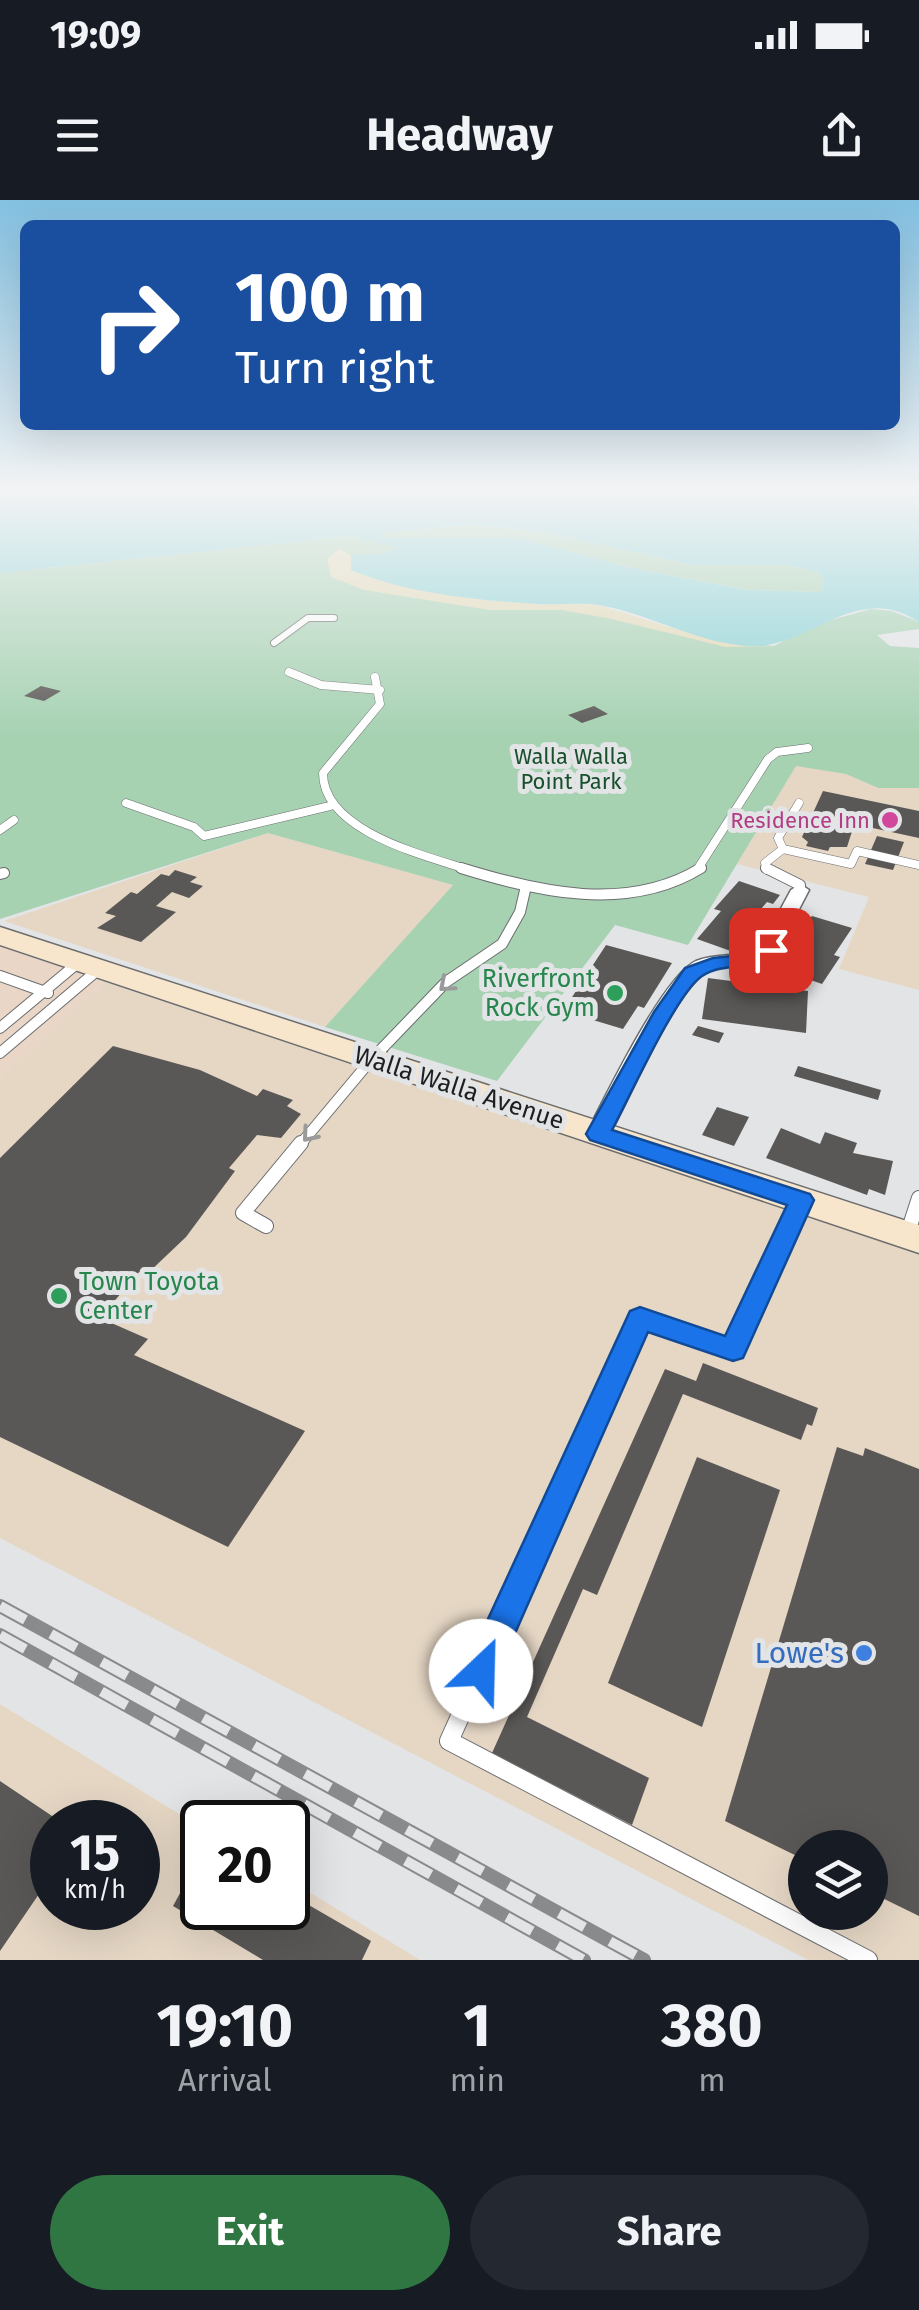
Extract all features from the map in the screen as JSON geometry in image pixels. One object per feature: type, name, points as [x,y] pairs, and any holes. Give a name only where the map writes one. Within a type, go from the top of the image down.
[{"type":"street","points":[[598,1134],[665,1012],[692,972],[703,966],[748,962],[766,955],[800,890]]},
{"type":"street","name":"Walla Walla Avenue","points":[[0,936],[913,1237]]},
{"type":"lane","points":[[274,643],[308,618],[334,618]]},
{"type":"lane","points":[[289,672],[300,680],[351,690],[380,690]]},
{"type":"lane","points":[[376,676],[380,704],[323,773],[322,786],[330,806],[384,840],[526,886],[569,894],[645,890],[689,877],[702,867],[768,759],[777,752],[808,748]]},
{"type":"lane","points":[[126,803],[194,827],[204,836],[330,806]]},
{"type":"lane","points":[[783,850],[778,838],[799,803]]},
{"type":"lane","points":[[0,830],[14,820]]},
{"type":"lane","points":[[800,890],[800,886],[767,870],[765,863],[783,850],[851,864],[858,852],[919,865]]},
{"type":"lane","points":[[266,1226],[246,1218],[244,1213],[371,1060],[446,982],[502,944],[520,912],[526,886]]},
{"type":"lane","points":[[0,1028],[44,991],[89,966]]},
{"type":"lane","points":[[0,1053],[64,998],[89,966]]},
{"type":"lane","points":[[0,976],[64,998]]},
{"type":"lane","points":[[913,1237],[919,1198]]},
{"type":"lane","points":[[802,1200],[733,1350],[640,1318],[449,1741],[868,1960]]},
{"type":"shaded area","points":[[796,765],[846,774],[878,788],[919,788],[919,990],[839,969],[869,897],[737,864]]},
{"type":"shaded area","points":[[268,833],[454,885],[325,1027],[4,921]]},
{"type":"shaded area","points":[[0,946],[107,982],[0,1078]]},
{"type":"shaded area","points":[[107,982],[919,1252],[919,1960],[808,1960],[0,1538],[0,1078]]},
{"type":"shaded area","points":[[0,1704],[156,1800],[30,1800],[30,1930],[160,1930],[160,1802],[180,1814],[180,1930],[310,1930],[310,1892],[420,1960],[0,1960]]},
{"type":"green space","name":"Walla Walla Point Park","points":[[428,572],[492,601],[563,605],[715,640],[774,646],[816,624],[871,609],[892,611],[919,622],[919,629],[877,635],[890,646],[919,648],[919,788],[878,788],[846,774],[796,766],[688,945],[615,925],[497,1081],[325,1027],[453,885],[268,833],[0,919],[0,573]]},
{"type":"green space","points":[[653,572],[818,572],[824,581],[821,592],[748,590]]},
{"type":"sand","points":[[330,572],[361,572],[492,601],[598,605],[747,647],[726,647],[562,610],[490,610],[364,590],[331,577]]},
{"type":"water","points":[[357,572],[653,572],[747,590],[821,592],[824,581],[818,572],[919,572],[919,622],[897,611],[875,608],[855,611],[774,644],[753,646],[695,635],[599,605],[491,600]]},
{"type":"building","points":[[41,686],[61,691],[44,701],[24,696]]},
{"type":"building","points":[[594,706],[608,714],[582,723],[568,715]]},
{"type":"building","name":"Residence Inn","points":[[823,791],[919,811],[919,838],[868,827],[856,819],[847,847],[830,847],[828,851],[806,846],[808,842],[802,837]]},
{"type":"building","points":[[877,836],[904,842],[893,870],[865,864]]},
{"type":"building","points":[[175,870],[197,877],[190,882],[203,886],[189,898],[172,892],[156,906],[176,912],[141,942],[97,928],[116,916],[105,913],[131,892],[137,894],[161,874],[169,876]]},
{"type":"building","points":[[739,881],[780,895],[773,904],[767,902],[752,919],[759,921],[742,941],[751,944],[742,955],[697,939],[721,911],[714,909]]},
{"type":"building","points":[[812,916],[852,928],[834,955],[840,957],[822,984],[782,970],[800,945],[793,942]]},
{"type":"building","name":"Riverfront Rock Gym","points":[[606,945],[672,963],[644,1008],[638,1006],[623,1029],[563,1011]]},
{"type":"building","points":[[708,978],[808,991],[806,1033],[702,1019]]},
{"type":"building","points":[[698,1026],[724,1033],[719,1043],[692,1035]]},
{"type":"building","name":"Town Toyota Center","points":[[113,1046],[200,1070],[257,1096],[263,1089],[293,1100],[287,1106],[301,1114],[281,1138],[257,1135],[229,1168],[235,1171],[186,1237],[146,1275],[139,1272],[100,1318],[148,1339],[134,1355],[305,1431],[228,1547],[0,1437],[0,1158]]},
{"type":"building","points":[[798,1066],[881,1090],[878,1100],[794,1076]]},
{"type":"building","points":[[717,1107],[749,1117],[734,1146],[702,1135]]},
{"type":"building","points":[[781,1128],[820,1144],[825,1132],[857,1143],[853,1153],[893,1161],[885,1195],[869,1189],[867,1195],[766,1158]]},
{"type":"building","points":[[703,1363],[818,1408],[812,1426],[807,1424],[801,1440],[683,1394],[597,1595],[583,1589],[527,1717],[649,1778],[632,1825],[492,1753],[665,1369],[696,1381]]},
{"type":"building","name":"Lowe's","points":[[837,1447],[863,1456],[865,1448],[919,1469],[919,1916],[888,1901],[888,1830],[788,1830],[788,1852],[725,1821]]},
{"type":"building","points":[[697,1457],[780,1490],[702,1727],[608,1683]]},
{"type":"building","points":[[0,1781],[30,1801],[30,1907],[0,1951]]},
{"type":"building","points":[[310,1906],[371,1941],[362,1960],[263,1960],[213,1930],[310,1930]]},
{"type":"railway","points":[[0,1606],[644,1960]]},
{"type":"railway","points":[[0,1635],[584,1960]]},
{"type":"place","name":"Residence Inn","points":[[890,820]]},
{"type":"place","name":"Riverfront Rock Gym","points":[[615,993]]},
{"type":"place","name":"Town Toyota Center","points":[[59,1296]]},
{"type":"place","name":"Lowe's","points":[[864,1653]]},
{"type":"route","points":[[481,1671],[640,1318],[733,1350],[802,1200],[598,1134],[665,1012],[692,972],[713,964],[756,960],[771,950]]}]
